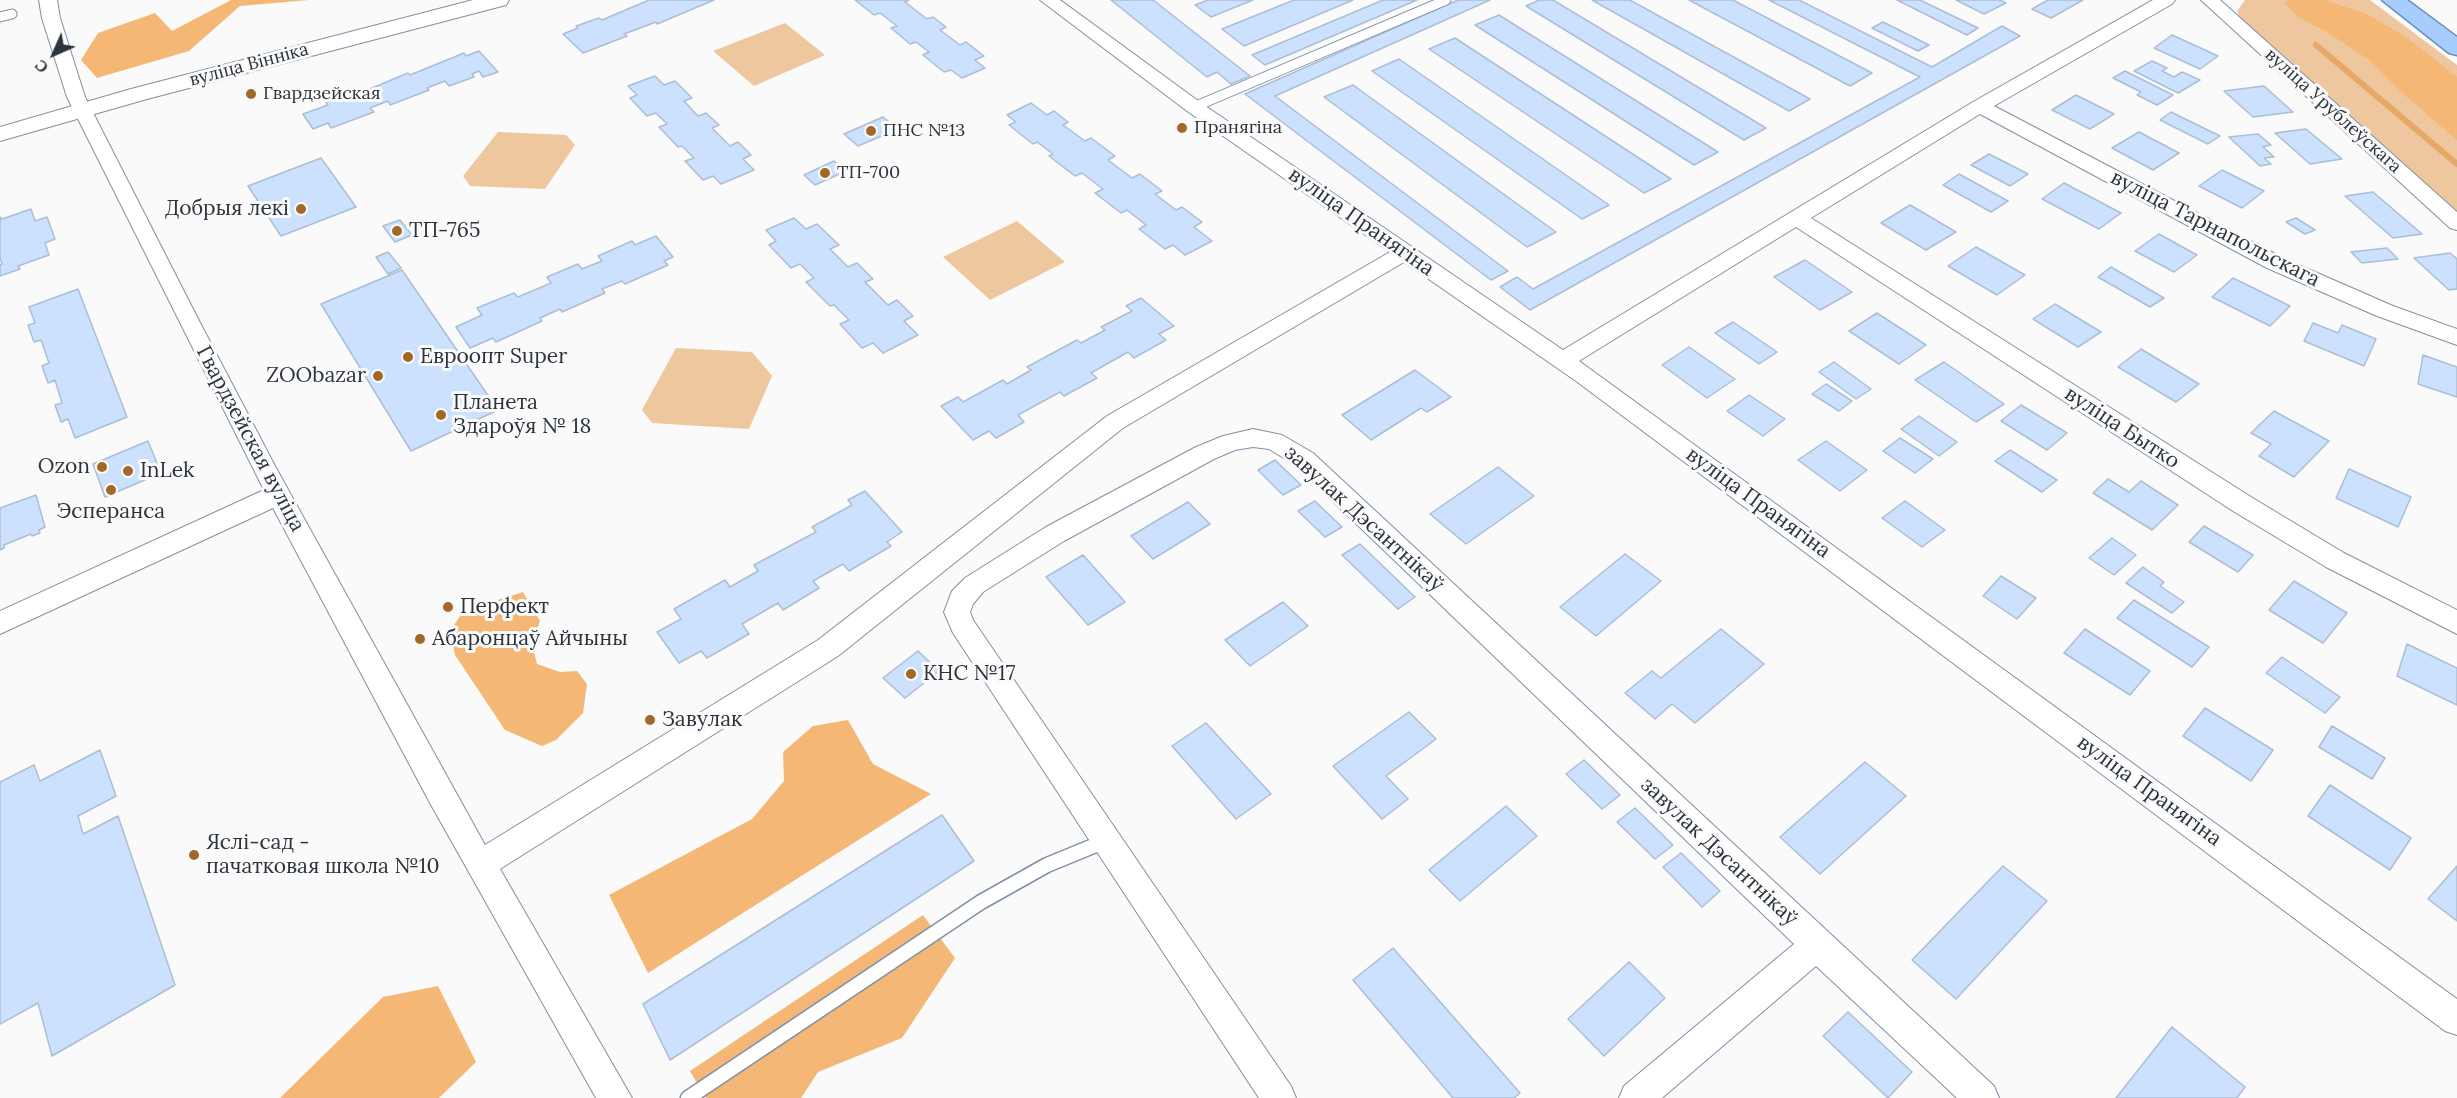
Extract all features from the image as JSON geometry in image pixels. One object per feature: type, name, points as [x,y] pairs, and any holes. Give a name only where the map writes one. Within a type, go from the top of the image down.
[{"type":"highway","points":[[2393,0],[2457,48]]},
{"type":"street","name":"Гвардзейская вуліца","points":[[48,0],[57,39],[74,92],[189,323],[434,784],[615,1098]]},
{"type":"street","name":"вуліца Вінніка","points":[[0,134],[82,110],[498,0]]},
{"type":"street","name":"вуліца Пранягіна","points":[[1049,0],[1194,107],[1563,360],[2457,1019]]},
{"type":"street","points":[[1563,360],[1980,106],[2166,0]]},
{"type":"street","name":"вуліца Урублеўскага","points":[[2210,0],[2457,222]]},
{"type":"street","name":"вуліца Тарнапольскага","points":[[1980,106],[2275,263],[2385,311],[2457,337]]},
{"type":"street","name":"вуліца Бытко","points":[[1796,218],[2242,504],[2335,560],[2457,623]]},
{"type":"street","points":[[481,864],[828,648],[1115,422],[1405,252]]},
{"type":"street","name":"завулак Дэсантнікаў","points":[[1108,840],[962,626],[958,619],[958,606],[966,593],[983,578],[1079,520],[1219,447],[1242,439],[1263,438],[1285,446],[1304,459],[1817,945]]},
{"type":"street","points":[[0,623],[279,494]]},
{"type":"street","points":[[1108,840],[1279,1098]]},
{"type":"street","points":[[1636,1098],[1817,945],[1982,1098]]},
{"type":"lane","points":[[1194,107],[1446,0]]},
{"type":"lane","points":[[0,17],[12,14]]},
{"type":"lane","points":[[688,1098],[981,902],[1047,865],[1108,840]]},
{"type":"shaded area","points":[[231,0],[309,0],[240,6],[189,51],[97,78],[81,60],[98,33],[155,13],[172,31]]},
{"type":"shaded area","points":[[2245,0],[2370,0],[2457,65],[2457,216],[2240,18],[2237,11]]},
{"type":"shaded area","points":[[2288,0],[2325,0],[2367,14],[2406,37],[2457,77],[2457,140],[2401,92],[2369,60],[2330,34],[2298,17],[2285,3]]},
{"type":"shaded area","points":[[785,23],[825,55],[754,86],[713,51]]},
{"type":"shaded area","points":[[498,132],[566,135],[575,145],[545,189],[470,186],[463,176]]},
{"type":"shaded area","points":[[1017,221],[1065,262],[990,300],[943,257]]},
{"type":"shaded area","points":[[676,348],[752,352],[772,376],[749,429],[652,423],[642,410]]},
{"type":"shaded area","points":[[523,592],[540,621],[532,644],[537,664],[560,672],[577,671],[587,684],[583,713],[556,740],[542,746],[505,730],[455,655],[450,631],[460,616],[485,604]]},
{"type":"shaded area","points":[[848,720],[873,764],[931,794],[648,973],[609,895],[752,819],[784,781],[783,752],[813,726]]},
{"type":"shaded area","points":[[923,915],[955,958],[902,1038],[818,1072],[801,1098],[706,1098],[690,1071]]},
{"type":"shaded area","points":[[438,986],[476,1062],[439,1098],[280,1098],[383,997]]},
{"type":"building","points":[[649,0],[714,0],[657,24],[656,22],[624,34],[627,36],[583,53],[563,34],[578,28],[576,26],[599,18],[602,20]]},
{"type":"building","points":[[855,0],[909,0],[905,2],[927,19],[933,17],[946,27],[940,30],[960,45],[966,42],[984,56],[975,60],[985,68],[962,78],[951,70],[944,72],[923,55],[929,52],[916,42],[910,44],[891,28],[897,26],[880,13],[874,15]]},
{"type":"building","points":[[1111,0],[1153,0],[1250,76],[1231,84],[1217,72],[1207,77]]},
{"type":"building","points":[[1208,0],[1253,0],[1211,17],[1195,5]]},
{"type":"building","points":[[1294,0],[1353,0],[1244,46],[1222,29]]},
{"type":"building","points":[[1383,0],[1417,0],[1265,65],[1252,55]]},
{"type":"building","points":[[1458,0],[1490,0],[1275,96],[1508,271],[1491,280],[1245,94]]},
{"type":"building","points":[[1539,0],[1553,0],[1766,128],[1744,140],[1526,6]]},
{"type":"building","points":[[1592,0],[1630,0],[1810,99],[1789,111]]},
{"type":"building","points":[[1689,0],[1733,0],[1872,73],[1850,86]]},
{"type":"building","points":[[1769,0],[1799,0],[1932,67],[2002,26],[2020,36],[1530,310],[1500,287],[1517,277],[1533,289],[1920,77]]},
{"type":"building","points":[[1897,0],[1920,0],[1978,28],[1967,35]]},
{"type":"building","points":[[1956,0],[2000,0],[2006,3],[1984,14]]},
{"type":"building","points":[[2048,0],[2083,0],[2051,18],[2032,9]]},
{"type":"building","points":[[1499,15],[1718,152],[1694,165],[1475,25]]},
{"type":"building","points":[[1883,22],[1929,45],[1918,51],[1872,28]]},
{"type":"building","points":[[2172,35],[2218,56],[2200,69],[2154,48]]},
{"type":"building","points":[[1455,38],[1671,179],[1644,193],[1429,49]]},
{"type":"building","points":[[479,51],[498,72],[483,77],[479,71],[472,74],[474,77],[449,86],[445,81],[427,88],[429,90],[390,105],[388,101],[370,108],[374,112],[331,128],[328,123],[313,129],[303,114],[328,105],[326,102],[357,91],[360,93],[464,53],[466,56]]},
{"type":"building","points":[[1399,59],[1609,205],[1582,219],[1372,71]]},
{"type":"building","points":[[2152,61],[2167,68],[2162,71],[2174,77],[2182,72],[2200,80],[2178,93],[2134,71]]},
{"type":"building","points":[[2125,71],[2173,95],[2157,105],[2137,95],[2141,92],[2113,78]]},
{"type":"building","points":[[655,76],[664,85],[675,81],[692,98],[684,101],[698,116],[706,113],[719,125],[712,128],[730,146],[738,142],[751,155],[743,159],[754,170],[721,184],[713,176],[703,180],[685,161],[694,158],[682,146],[678,147],[659,127],[667,124],[656,113],[647,116],[630,98],[637,95],[628,86]]},
{"type":"building","points":[[1353,85],[1556,232],[1527,247],[1324,97]]},
{"type":"building","points":[[2264,86],[2293,112],[2253,117],[2224,91]]},
{"type":"building","points":[[2076,95],[2114,114],[2090,129],[2052,110]]},
{"type":"building","points":[[1031,103],[1047,115],[1054,111],[1068,122],[1063,125],[1085,141],[1091,138],[1115,156],[1108,160],[1132,178],[1140,174],[1162,191],[1155,194],[1176,210],[1182,207],[1202,222],[1194,227],[1212,241],[1185,255],[1173,245],[1165,249],[1139,229],[1146,225],[1127,210],[1121,213],[1095,193],[1103,189],[1082,173],[1075,176],[1049,156],[1053,154],[1037,142],[1033,144],[1009,125],[1016,122],[1007,115]]},
{"type":"building","points":[[2171,112],[2220,136],[2208,144],[2160,120]]},
{"type":"building","name":"ПНС №13","points":[[883,117],[898,129],[858,146],[844,134]]},
{"type":"building","points":[[2306,129],[2342,159],[2310,164],[2275,133]]},
{"type":"building","points":[[2139,132],[2179,153],[2153,170],[2112,148]]},
{"type":"building","points":[[2258,134],[2271,145],[2263,147],[2274,157],[2264,158],[2271,164],[2260,166],[2229,137]]},
{"type":"building","points":[[1989,154],[2028,174],[2010,186],[1971,165]]},
{"type":"building","points":[[321,158],[356,207],[281,236],[248,186]]},
{"type":"building","name":"ТП-700","points":[[834,161],[846,171],[815,185],[804,175]]},
{"type":"building","points":[[2222,170],[2264,191],[2242,208],[2199,186]]},
{"type":"building","points":[[1959,174],[2008,201],[1991,212],[1943,185]]},
{"type":"building","points":[[2064,183],[2121,213],[2099,229],[2042,199]]},
{"type":"building","points":[[2373,192],[2422,234],[2393,238],[2345,196]]},
{"type":"building","points":[[1910,205],[1956,232],[1926,250],[1881,223]]},
{"type":"building","points":[[31,209],[35,221],[47,217],[55,239],[45,243],[49,255],[18,266],[20,269],[0,276],[0,265],[2,264],[0,217],[2,219]]},
{"type":"building","points":[[794,218],[806,229],[817,224],[839,245],[830,249],[848,267],[857,263],[873,279],[865,282],[888,305],[897,300],[913,316],[904,321],[918,335],[883,353],[873,343],[862,348],[840,324],[849,320],[834,305],[830,306],[806,282],[814,278],[800,264],[791,268],[769,245],[776,241],[766,230]]},
{"type":"building","points":[[2296,218],[2315,230],[2305,234],[2286,222]]},
{"type":"building","name":"ТП-765","points":[[400,220],[412,235],[395,242],[383,226]]},
{"type":"building","points":[[2159,234],[2197,255],[2174,272],[2135,251]]},
{"type":"building","points":[[656,236],[673,257],[664,261],[668,265],[625,284],[622,281],[602,289],[605,293],[562,312],[560,309],[540,318],[542,321],[496,342],[493,338],[470,348],[456,327],[482,315],[477,308],[514,293],[518,297],[551,283],[547,277],[578,264],[582,269],[602,261],[598,256],[632,241],[635,245]]},
{"type":"building","points":[[1976,247],[2025,275],[1997,295],[1948,266]]},
{"type":"building","points":[[2387,248],[2398,259],[2362,263],[2351,252]]},
{"type":"building","points":[[388,252],[401,268],[388,274],[376,257]]},
{"type":"building","points":[[2450,253],[2457,259],[2457,289],[2449,290],[2414,258]]},
{"type":"building","points":[[1805,260],[1852,292],[1820,310],[1774,277]]},
{"type":"building","points":[[2111,267],[2164,298],[2150,307],[2098,277]]},
{"type":"building","name":"Евроопт Super","points":[[402,270],[498,410],[411,451],[321,304]]},
{"type":"building","points":[[2233,278],[2290,306],[2270,326],[2212,297]]},
{"type":"building","points":[[78,289],[127,417],[75,438],[68,419],[61,422],[55,405],[62,403],[55,380],[48,383],[42,366],[49,363],[41,340],[34,342],[28,325],[35,323],[29,307]]},
{"type":"building","points":[[1141,298],[1174,326],[1159,334],[1166,340],[1134,358],[1128,352],[1091,373],[1097,378],[1064,396],[1060,392],[1018,415],[1024,422],[996,438],[989,431],[973,440],[941,406],[958,397],[963,402],[1003,380],[1007,384],[1031,370],[1027,367],[1077,340],[1081,343],[1105,330],[1101,327],[1132,311],[1126,306]]},
{"type":"building","points":[[2055,304],[2101,332],[2078,347],[2033,319]]},
{"type":"building","points":[[1877,313],[1926,345],[1899,364],[1849,331]]},
{"type":"building","points":[[1733,322],[1777,352],[1759,364],[1715,333]]},
{"type":"building","points":[[2313,323],[2338,333],[2342,325],[2376,339],[2364,366],[2304,341]]},
{"type":"building","points":[[1689,347],[1735,379],[1707,398],[1662,365]]},
{"type":"building","points":[[2141,349],[2199,384],[2176,402],[2118,367]]},
{"type":"building","points":[[2423,355],[2457,367],[2457,397],[2418,384]]},
{"type":"building","points":[[1834,362],[1871,389],[1856,399],[1819,372]]},
{"type":"building","points":[[1944,362],[2004,404],[1976,422],[1915,380]]},
{"type":"building","points":[[1415,370],[1451,397],[1427,412],[1421,408],[1371,440],[1342,415]]},
{"type":"building","points":[[1826,384],[1852,401],[1839,411],[1812,394]]},
{"type":"building","points":[[1749,395],[1785,419],[1763,436],[1727,411]]},
{"type":"building","points":[[2021,405],[2067,433],[2047,450],[2001,421]]},
{"type":"building","points":[[2274,411],[2329,441],[2294,477],[2259,456],[2271,444],[2251,433]]},
{"type":"building","points":[[1919,416],[1957,442],[1939,456],[1901,429]]},
{"type":"building","points":[[1900,438],[1933,459],[1915,473],[1883,451]]},
{"type":"building","name":"InLek","points":[[148,441],[161,473],[105,497],[93,464]]},
{"type":"building","points":[[1826,441],[1867,470],[1840,491],[1798,460]]},
{"type":"building","points":[[2010,450],[2057,480],[2042,492],[1995,461]]},
{"type":"building","points":[[1275,460],[1301,485],[1283,495],[1258,470]]},
{"type":"building","points":[[1498,467],[1534,496],[1466,544],[1430,514]]},
{"type":"building","points":[[2349,469],[2411,497],[2398,527],[2336,498]]},
{"type":"building","points":[[2108,479],[2129,492],[2141,481],[2178,505],[2152,530],[2093,493]]},
{"type":"building","points":[[865,491],[902,532],[887,542],[891,546],[849,571],[843,564],[813,581],[819,588],[783,610],[778,603],[742,624],[749,634],[707,658],[701,651],[679,663],[657,632],[681,619],[674,609],[725,580],[730,587],[758,571],[754,565],[816,532],[812,527],[852,505],[848,500]]},
{"type":"building","points":[[36,495],[45,527],[39,530],[40,533],[32,536],[31,534],[4,545],[4,548],[0,550],[0,508]]},
{"type":"building","points":[[1315,501],[1342,527],[1325,537],[1298,511]]},
{"type":"building","points":[[1905,501],[1945,530],[1922,547],[1882,518]]},
{"type":"building","points":[[1188,502],[1210,524],[1153,559],[1131,536]]},
{"type":"building","points":[[2204,526],[2253,555],[2238,572],[2189,542]]},
{"type":"building","points":[[2112,538],[2136,555],[2114,575],[2089,558]]},
{"type":"building","points":[[1360,544],[1415,597],[1398,609],[1342,555]]},
{"type":"building","points":[[1625,554],[1661,581],[1596,636],[1560,607]]},
{"type":"building","points":[[1083,555],[1125,602],[1088,625],[1046,577]]},
{"type":"building","points":[[2143,567],[2164,582],[2160,586],[2184,602],[2172,613],[2126,583]]},
{"type":"building","points":[[2001,576],[2036,598],[2017,619],[1983,596]]},
{"type":"building","points":[[2294,581],[2347,613],[2323,643],[2269,610]]},
{"type":"building","points":[[2134,600],[2209,647],[2192,667],[2117,618]]},
{"type":"building","points":[[1283,602],[1308,626],[1250,666],[1225,640]]},
{"type":"building","points":[[1721,629],[1764,664],[1695,723],[1672,704],[1655,719],[1625,693],[1652,671],[1661,678]]},
{"type":"building","points":[[2085,629],[2150,671],[2130,695],[2064,653]]},
{"type":"building","points":[[2407,644],[2457,668],[2457,705],[2397,676]]},
{"type":"building","name":"КНС №17","points":[[918,651],[939,671],[905,698],[883,678]]},
{"type":"building","points":[[2282,657],[2340,697],[2325,713],[2266,673]]},
{"type":"building","points":[[2205,708],[2273,750],[2251,781],[2183,736]]},
{"type":"building","points":[[1409,712],[1436,739],[1386,776],[1408,799],[1382,819],[1333,766]]},
{"type":"building","points":[[1206,723],[1271,794],[1236,819],[1172,746]]},
{"type":"building","points":[[2332,726],[2385,758],[2372,779],[2319,747]]},
{"type":"building","points":[[100,750],[116,796],[78,816],[83,834],[118,816],[175,985],[52,1056],[38,1003],[0,1024],[0,782],[34,765],[40,781]]},
{"type":"building","points":[[1584,760],[1620,795],[1602,809],[1566,774]]},
{"type":"building","points":[[1865,762],[1906,796],[1820,874],[1780,837]]},
{"type":"building","points":[[2330,785],[2411,838],[2390,870],[2308,816]]},
{"type":"building","points":[[1506,806],[1537,836],[1460,901],[1429,870]]},
{"type":"building","points":[[1635,808],[1673,845],[1655,859],[1617,822]]},
{"type":"building","points":[[942,815],[974,861],[670,1060],[643,1004]]},
{"type":"building","points":[[1681,853],[1720,891],[1702,907],[1663,867]]},
{"type":"building","points":[[2003,866],[2047,901],[1956,999],[1912,960]]},
{"type":"building","points":[[2457,866],[2457,921],[2428,899]]},
{"type":"building","points":[[1393,948],[1520,1093],[1514,1098],[1453,1098],[1353,980]]},
{"type":"building","points":[[1629,962],[1665,998],[1604,1056],[1568,1019]]},
{"type":"building","points":[[1848,1012],[1912,1072],[1888,1098],[1823,1036]]},
{"type":"building","points":[[2172,1027],[2245,1087],[2237,1098],[2116,1098]]},
{"type":"waterway","points":[[2316,45],[2457,164]]},
{"type":"place","name":"Гвардзейская","points":[[251,94]]},
{"type":"place","name":"Пранягіна","points":[[1182,128]]},
{"type":"place","name":"ПНС №13","points":[[871,131]]},
{"type":"place","name":"ТП-700","points":[[825,173]]},
{"type":"place","name":"Добрыя лекі","points":[[301,209]]},
{"type":"place","name":"ТП-765","points":[[397,231]]},
{"type":"place","name":"Евроопт Super","points":[[408,357]]},
{"type":"place","name":"ZOObazar","points":[[378,376]]},
{"type":"place","name":"Планета Здароўя № 18","points":[[441,415]]},
{"type":"place","name":"Ozon","points":[[102,467]]},
{"type":"place","name":"InLek","points":[[128,471]]},
{"type":"place","name":"Эсперанса","points":[[111,490]]},
{"type":"place","name":"Перфект","points":[[448,607]]},
{"type":"place","name":"Абаронцаў Айчыны","points":[[420,639]]},
{"type":"place","name":"КНС №17","points":[[911,674]]},
{"type":"place","name":"Завулак","points":[[650,720]]},
{"type":"place","name":"Яслі-сад - пачатковая школа №10","points":[[194,855]]}]
